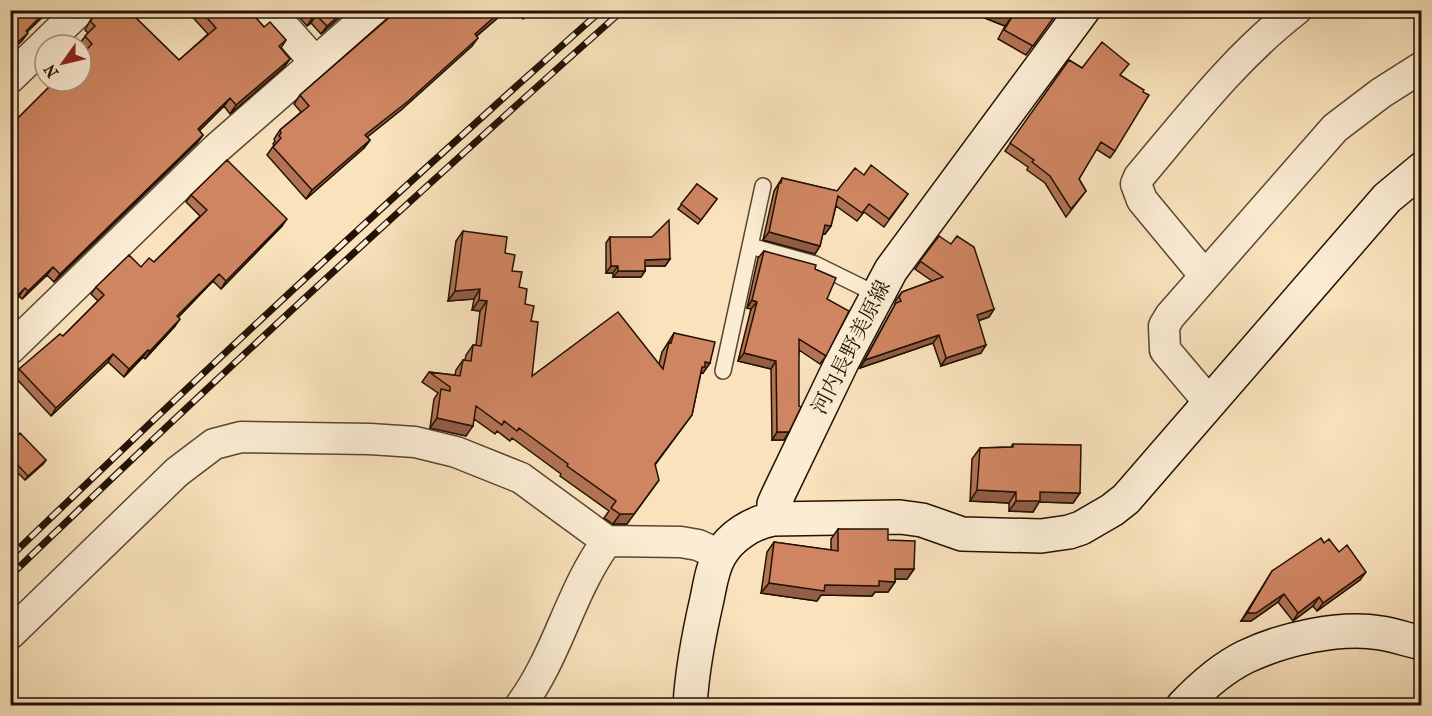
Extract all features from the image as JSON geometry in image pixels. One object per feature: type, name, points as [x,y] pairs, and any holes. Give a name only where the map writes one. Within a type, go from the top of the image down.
[{"type":"street","points":[[10,78],[80,10]]},
{"type":"street","points":[[269,10],[316,63]]},
{"type":"street","points":[[10,349],[216,149],[375,10]]},
{"type":"street","name":"河内長野美原線","points":[[773,519],[774,504],[779,493],[842,362],[891,270],[1083,10]]},
{"type":"street","points":[[1205,276],[1142,200],[1136,184],[1139,177],[1237,62],[1296,10]]},
{"type":"street","points":[[1209,402],[1165,350],[1164,326],[1170,316],[1335,128],[1381,93],[1422,67]]},
{"type":"street","points":[[690,705],[694,663],[712,574],[720,555],[749,527],[773,519],[900,517],[922,520],[962,534],[1014,536],[1069,532],[1081,528],[1125,499],[1387,198],[1422,169]]},
{"type":"street","points":[[10,633],[177,472],[214,444],[241,437],[415,442],[456,452],[521,478],[607,541],[681,542],[698,545],[720,555]]},
{"type":"street","points":[[520,705],[532,689],[561,634],[591,562],[607,541]]},
{"type":"street","points":[[1183,705],[1212,679],[1244,657],[1297,638],[1333,632],[1379,632],[1422,643]]},
{"type":"lane","points":[[723,370],[763,186]]},
{"type":"lane","points":[[750,246],[815,264],[878,295]]},
{"type":"building","points":[[10,10],[47,10],[26,31],[28,33],[10,49]]},
{"type":"building","points":[[100,10],[134,10],[131,13],[179,60],[216,28],[200,10],[249,10],[264,27],[270,22],[286,40],[279,46],[290,59],[236,105],[230,98],[198,129],[203,135],[60,274],[53,267],[28,291],[25,288],[17,296],[10,289],[10,126],[43,93],[93,93],[93,33],[88,33],[95,26],[90,21]]},
{"type":"building","points":[[306,10],[345,10],[327,26],[316,15],[312,18]]},
{"type":"building","points":[[395,10],[502,10],[475,34],[478,38],[407,102],[365,135],[370,140],[312,190],[273,147],[281,138],[280,130],[309,106],[300,95]]},
{"type":"building","points":[[995,10],[1059,10],[1033,46],[1004,30],[1012,17]]},
{"type":"building","points":[[1102,42],[1129,64],[1120,75],[1149,95],[1115,151],[1101,142],[1079,179],[1086,191],[1071,209],[1050,176],[1032,162],[1034,160],[1010,143],[1069,60],[1082,68]]},
{"type":"building","points":[[227,160],[287,219],[226,281],[219,274],[177,316],[180,319],[150,351],[148,350],[129,369],[113,354],[56,408],[19,369],[60,334],[63,336],[104,295],[96,287],[129,255],[141,267],[149,258],[154,262],[207,210],[191,195]]},
{"type":"building","points":[[871,165],[908,194],[889,219],[869,204],[862,213],[838,196],[831,226],[825,225],[820,246],[769,232],[782,178],[837,191],[855,168],[864,175]]},
{"type":"building","points":[[697,184],[717,199],[701,220],[681,204]]},
{"type":"building","points":[[669,220],[670,259],[645,260],[645,271],[618,271],[618,266],[611,266],[610,237],[652,237]]},
{"type":"building","points":[[463,231],[507,237],[505,253],[515,255],[512,271],[522,272],[519,287],[527,289],[525,304],[534,306],[531,321],[538,322],[532,376],[618,312],[663,369],[669,342],[671,343],[674,333],[715,342],[710,363],[705,362],[705,367],[702,367],[692,415],[655,464],[659,480],[634,514],[620,514],[611,508],[616,501],[567,466],[568,464],[519,428],[517,431],[504,421],[502,425],[476,406],[473,426],[437,418],[441,389],[450,391],[450,387],[429,372],[460,376],[463,360],[471,361],[473,345],[481,346],[487,301],[479,300],[480,289],[455,291]]},
{"type":"building","points":[[939,236],[951,244],[957,236],[974,247],[994,309],[977,315],[986,345],[946,358],[939,335],[865,360],[896,303],[901,301],[899,297],[902,292],[943,277],[920,261]]},
{"type":"building","points":[[764,251],[816,265],[815,269],[836,278],[827,299],[849,311],[826,356],[799,339],[799,406],[801,407],[789,432],[777,432],[776,361],[744,353],[757,302],[752,300]]},
{"type":"building","points":[[20,433],[46,460],[28,476],[10,457],[10,442]]},
{"type":"building","points":[[1013,444],[1081,445],[1080,493],[1040,492],[1040,501],[1016,501],[1016,492],[977,490],[980,448],[1013,447]]},
{"type":"building","points":[[838,529],[888,529],[888,540],[915,541],[914,569],[895,569],[895,582],[879,581],[879,586],[825,585],[824,591],[769,583],[774,542],[838,551]]},
{"type":"building","points":[[1321,538],[1324,543],[1329,539],[1339,552],[1347,545],[1366,572],[1323,603],[1319,597],[1298,613],[1284,594],[1256,613],[1247,613],[1272,571]]},
{"type":"railway","points":[[10,557],[303,280],[602,10]]},
{"type":"railway","points":[[10,576],[314,290],[623,10]]}]
